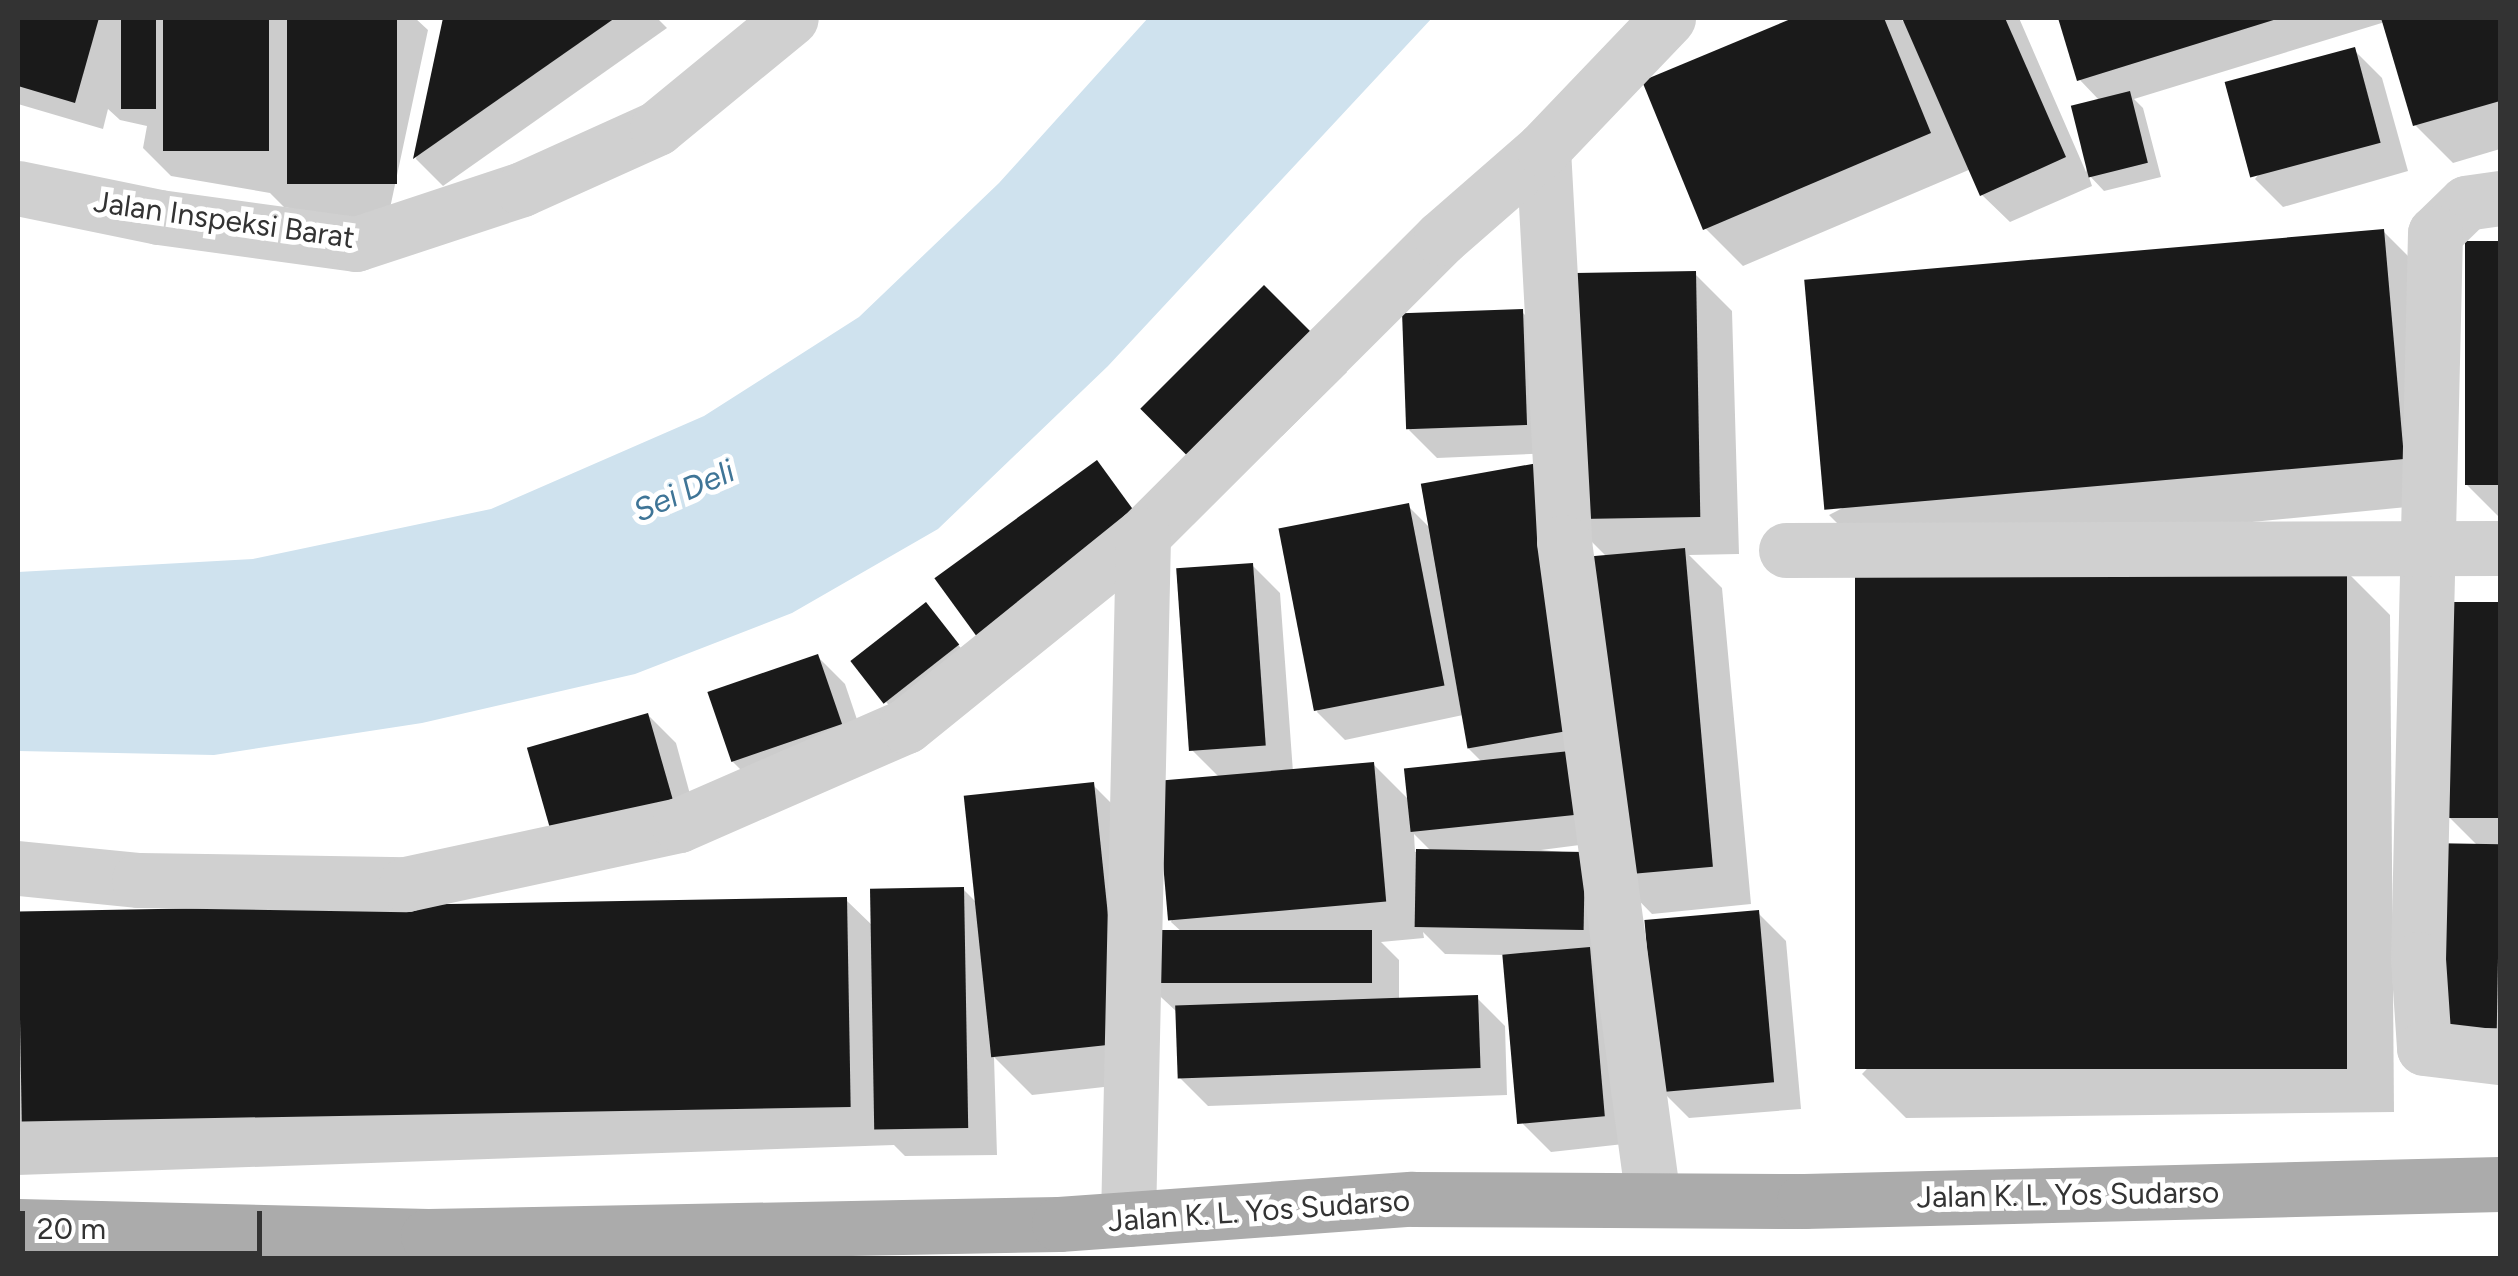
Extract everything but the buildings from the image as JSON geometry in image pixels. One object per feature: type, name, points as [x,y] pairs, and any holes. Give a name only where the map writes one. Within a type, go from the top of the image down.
[{"type":"main road","name":"Jalan K. L. Yos Sudarso","points":[[18,1226],[428,1236],[1060,1242],[1128,1220],[1412,1199],[1653,1199],[2500,1184]]},
{"type":"street","name":"Jalan Inspeksi Barat","points":[[18,188],[159,217],[356,244],[522,189],[657,128],[791,18]]},
{"type":"street","points":[[18,868],[139,880],[406,884],[679,824],[906,726],[1143,535],[1441,238],[1543,149],[1668,18]]},
{"type":"street","points":[[1543,149],[1564,542],[1653,1199]]},
{"type":"street","points":[[2500,198],[2466,203],[2435,233],[2420,1039],[2433,1052],[2500,1057]]},
{"type":"street","points":[[1128,1220],[1143,535]]},
{"type":"street","points":[[1786,550],[2500,548]]},
{"type":"water","name":"Sei Deli","points":[[1148,18],[1432,18],[1108,366],[938,529],[792,613],[635,674],[422,723],[214,755],[18,751],[18,572],[253,559],[491,509],[704,416],[859,317],[999,183]]}]
